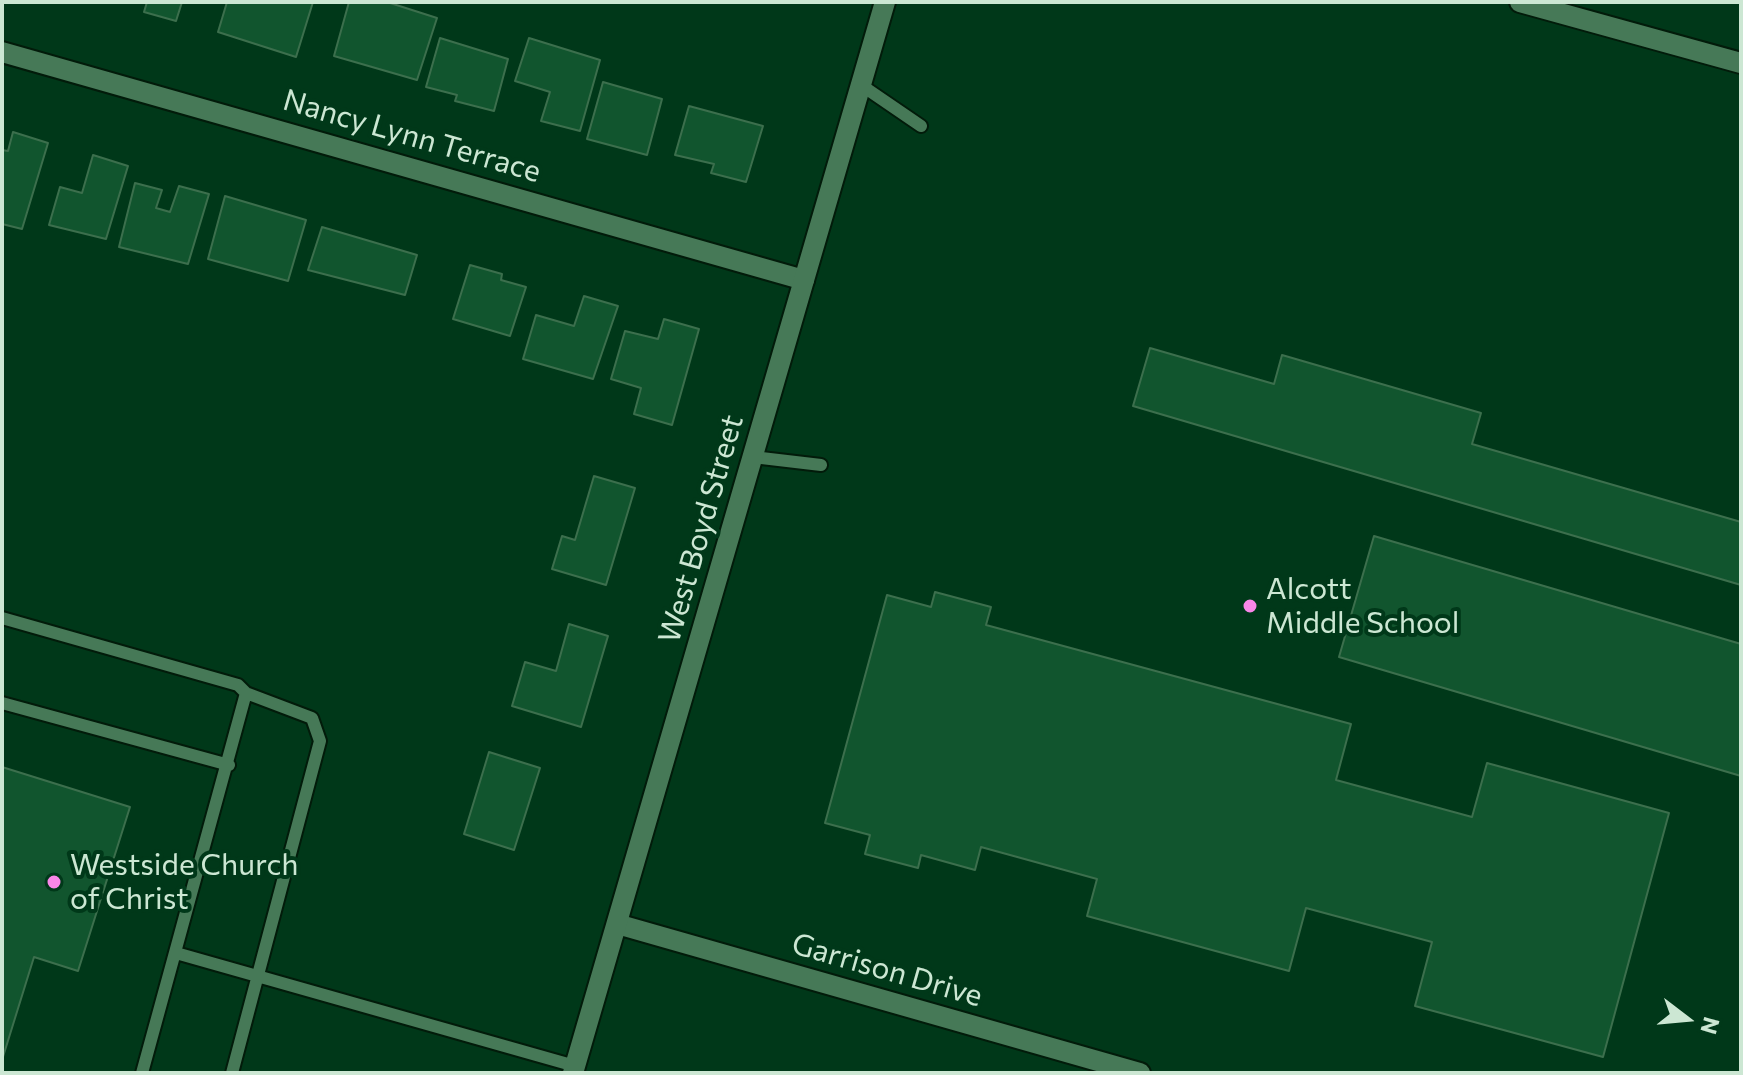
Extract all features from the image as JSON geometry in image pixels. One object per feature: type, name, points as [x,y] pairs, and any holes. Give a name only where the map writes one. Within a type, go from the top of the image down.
[{"type":"street","name":"West Boyd Street","points":[[574,1070],[885,2]]},
{"type":"street","points":[[1520,2],[1741,63]]},
{"type":"street","name":"Nancy Lynn Terrace","points":[[2,52],[804,280]]},
{"type":"street","name":"Garrison Drive","points":[[617,924],[1140,1073]]},
{"type":"lane","points":[[861,85],[921,126]]},
{"type":"lane","points":[[753,457],[821,465]]},
{"type":"lane","points":[[2,618],[238,685],[246,693],[312,718],[320,741],[232,1073]]},
{"type":"lane","points":[[142,1073],[229,765],[246,693]]},
{"type":"lane","points":[[2,703],[229,765]]},
{"type":"lane","points":[[176,953],[574,1070]]},
{"type":"building","points":[[147,2],[182,2],[176,21],[144,12]]},
{"type":"building","points":[[227,2],[313,2],[296,57],[218,32]]},
{"type":"building","points":[[349,2],[387,2],[437,18],[417,80],[334,56]]},
{"type":"building","points":[[440,38],[508,59],[494,111],[455,101],[457,95],[426,87]]},
{"type":"building","points":[[529,38],[600,60],[580,131],[541,121],[550,92],[515,81]]},
{"type":"building","points":[[603,82],[662,99],[647,155],[587,139]]},
{"type":"building","points":[[689,106],[763,126],[746,182],[711,173],[714,164],[675,155]]},
{"type":"building","points":[[13,132],[48,143],[22,229],[2,224],[2,150],[8,151]]},
{"type":"building","points":[[93,155],[128,166],[106,239],[49,225],[60,187],[82,193]]},
{"type":"building","points":[[135,183],[162,190],[156,208],[170,212],[179,186],[209,194],[188,264],[119,247]]},
{"type":"building","points":[[225,196],[306,220],[288,281],[208,259]]},
{"type":"building","points":[[322,227],[417,255],[405,295],[308,270]]},
{"type":"building","points":[[470,265],[502,274],[501,280],[526,287],[510,336],[453,319]]},
{"type":"building","points":[[584,296],[618,306],[593,379],[523,359],[536,315],[574,326]]},
{"type":"building","points":[[664,319],[699,329],[672,425],[634,414],[641,388],[611,379],[625,331],[658,339]]},
{"type":"building","points":[[1150,348],[1274,384],[1282,355],[1481,413],[1472,444],[1741,522],[1741,585],[1133,406]]},
{"type":"building","points":[[594,476],[635,488],[606,585],[552,569],[562,536],[575,540]]},
{"type":"building","points":[[1374,536],[1741,644],[1741,776],[1339,657]]},
{"type":"building","points":[[935,592],[991,607],[986,625],[1351,724],[1336,780],[1472,817],[1487,763],[1669,813],[1603,1057],[1415,1006],[1432,942],[1306,908],[1289,971],[1087,916],[1097,879],[981,847],[975,870],[921,855],[918,868],[865,854],[870,835],[825,823],[887,595],[931,607]]},
{"type":"building","points":[[569,624],[608,636],[581,727],[512,706],[525,662],[556,671]]},
{"type":"building","points":[[489,752],[540,768],[514,850],[464,834]]},
{"type":"building","name":"Westside Church of Christ","points":[[2,767],[130,807],[78,971],[34,957],[2,1060]]},
{"type":"place","name":"Alcott Middle School","points":[[1250,606]]},
{"type":"place","name":"Westside Church of Christ","points":[[54,882]]}]
